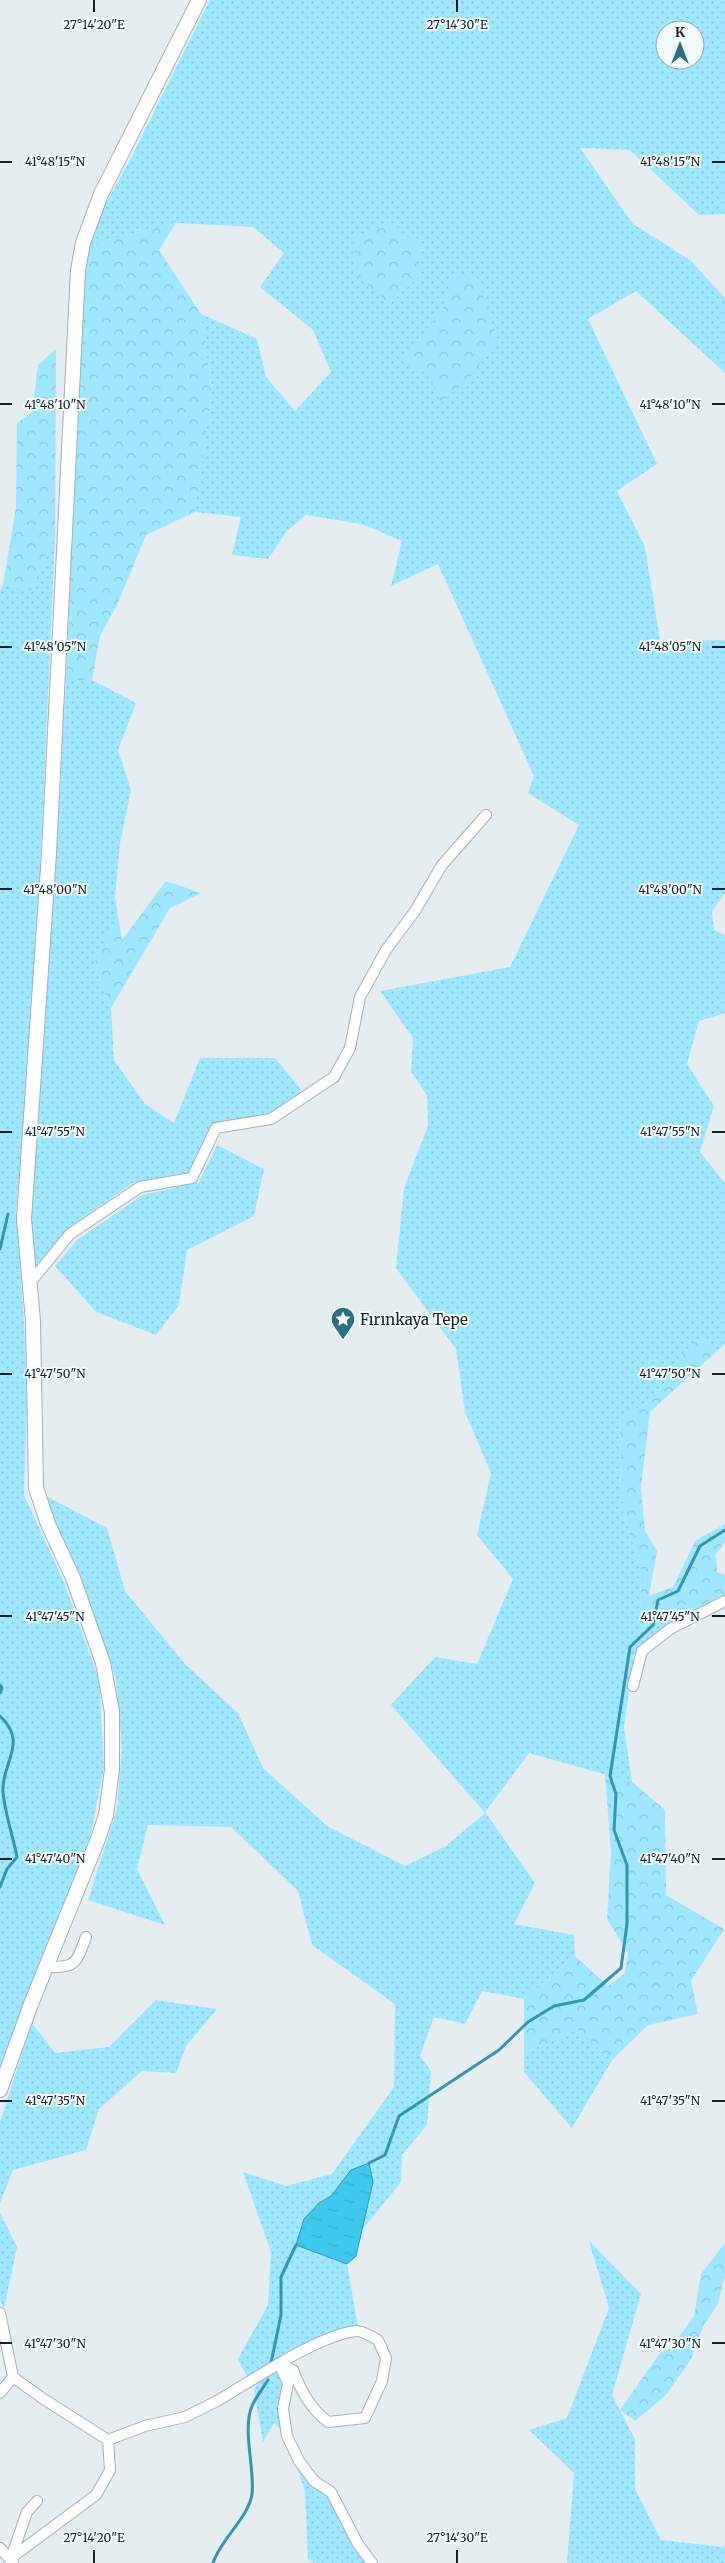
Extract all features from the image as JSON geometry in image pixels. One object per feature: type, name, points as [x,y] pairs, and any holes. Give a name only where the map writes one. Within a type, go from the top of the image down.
[{"type":"street","points":[[0,2090],[46,1967],[98,1839],[110,1795],[113,1743],[112,1712],[103,1663],[72,1578],[48,1524],[36,1488],[36,1410],[25,1240],[25,1195],[49,862],[78,270],[83,243],[101,194],[199,0]]},
{"type":"street","points":[[29,1284],[70,1234],[140,1187],[192,1178],[216,1128],[271,1118],[334,1077],[350,1048],[360,997],[386,950],[415,911],[442,865],[486,815]]},
{"type":"street","points":[[633,1686],[642,1652],[670,1629],[725,1601]]},
{"type":"street","points":[[46,1967],[66,1968],[78,1959],[86,1937]]},
{"type":"street","points":[[0,2313],[13,2377],[108,2440]]},
{"type":"street","points":[[108,2440],[145,2426],[185,2417],[218,2401],[299,2351],[358,2331],[378,2340],[386,2358],[382,2381],[365,2418],[328,2422],[314,2411],[300,2387],[293,2370],[279,2364]]},
{"type":"street","points":[[279,2364],[288,2382],[283,2409],[287,2436],[295,2453],[314,2482],[331,2492],[358,2544],[372,2563]]},
{"type":"street","points":[[0,2393],[13,2377]]},
{"type":"street","points":[[12,2561],[96,2495],[110,2470],[108,2440]]},
{"type":"street","points":[[12,2561],[27,2512],[37,2500]]},
{"type":"street","points":[[0,2548],[12,2561]]},
{"type":"green space","points":[[210,0],[725,0],[725,214],[699,215],[630,150],[580,148],[633,224],[690,260],[725,298],[725,373],[636,291],[588,319],[657,464],[617,491],[645,547],[660,641],[725,640],[725,893],[712,911],[714,930],[725,935],[725,1013],[699,1021],[687,1064],[714,1106],[700,1152],[725,1183],[725,1344],[717,1351],[701,1336],[679,1358],[655,1398],[619,1419],[623,1512],[641,1568],[640,1611],[668,1625],[634,1655],[624,1727],[632,1782],[529,1753],[485,1812],[535,1883],[514,1924],[574,1935],[575,1956],[524,1999],[482,1991],[465,2024],[434,2017],[420,2056],[431,2071],[427,2125],[402,2155],[401,2182],[362,2230],[373,2182],[351,2170],[331,2196],[319,2203],[296,2245],[347,2264],[358,2327],[248,2379],[238,2359],[268,2305],[271,2252],[243,2172],[286,2186],[332,2174],[394,2087],[395,2004],[312,1945],[298,1891],[231,1827],[148,1825],[137,1869],[165,1925],[88,1900],[117,1809],[122,1749],[116,1678],[53,1522],[46,1496],[107,1528],[125,1591],[185,1664],[238,1713],[263,1768],[327,1826],[405,1866],[446,1846],[485,1813],[391,1705],[435,1657],[477,1664],[513,1579],[477,1535],[491,1473],[465,1412],[456,1349],[396,1268],[404,1188],[428,1126],[427,1095],[411,1072],[413,1038],[380,991],[510,967],[579,825],[528,793],[534,776],[438,564],[391,586],[402,541],[362,524],[306,515],[287,531],[268,559],[232,555],[241,517],[195,512],[212,392],[201,314],[257,339],[266,377],[295,411],[331,372],[313,330],[260,287],[284,253],[253,227],[176,223],[89,245],[99,216],[130,160]]},
{"type":"green space","points":[[391,222],[420,248],[419,277],[389,304],[359,277],[352,239]]},
{"type":"green space","points":[[176,223],[159,250],[201,314],[212,392],[195,512],[146,535],[117,605],[100,636],[92,680],[66,680],[82,300],[89,245]]},
{"type":"green space","points":[[477,276],[497,338],[473,374],[441,403],[425,366],[411,371],[406,354],[443,310],[450,278]]},
{"type":"green space","points":[[56,349],[55,537],[31,590],[3,585],[16,508],[17,423],[32,412],[38,365]]},
{"type":"green space","points":[[55,537],[36,964],[16,1212],[24,1321],[27,1402],[24,1495],[63,1580],[99,1680],[104,1768],[90,1838],[70,1897],[23,2004],[0,2070],[0,591],[3,585],[31,590]]},
{"type":"green space","points":[[66,680],[92,680],[136,703],[118,750],[131,790],[120,843],[115,897],[118,916],[94,963],[111,1008],[114,1060],[145,1104],[174,1123],[200,1058],[275,1058],[300,1088],[300,1096],[269,1115],[213,1124],[191,1172],[133,1183],[66,1230],[33,1274],[29,1228],[57,844]]},
{"type":"green space","points":[[166,881],[201,893],[170,908],[111,1008],[94,963],[118,916],[122,940]]},
{"type":"green space","points":[[217,1145],[264,1169],[254,1216],[187,1250],[179,1305],[156,1335],[96,1312],[55,1266],[77,1240],[143,1195],[199,1182]]},
{"type":"green space","points":[[701,1336],[717,1351],[650,1412],[641,1487],[645,1531],[657,1551],[649,1596],[673,1587],[695,1541],[725,1524],[725,1542],[716,1554],[717,1572],[725,1575],[725,1596],[668,1625],[640,1611],[641,1568],[623,1512],[619,1419],[655,1398],[679,1358]]},
{"type":"green space","points":[[605,1774],[632,1782],[665,1810],[666,1895],[724,1929],[691,1981],[698,2014],[648,2025],[612,2060],[578,2030],[524,2053],[524,1999],[575,1956],[608,1986],[625,1973],[628,1953],[607,1919],[611,1853]]},
{"type":"green space","points":[[156,2000],[217,2009],[186,2046],[176,2073],[142,2071],[99,2109],[86,2150],[13,2170],[0,2203],[0,2122],[32,2023],[55,2053],[109,2047]]},
{"type":"green space","points":[[578,2029],[612,2060],[572,2128],[524,2072],[524,2053]]},
{"type":"green space","points":[[0,2213],[17,2247],[4,2309],[0,2300]]},
{"type":"green space","points":[[589,2241],[641,2294],[612,2395],[635,2439],[635,2489],[661,2540],[723,2547],[725,2544],[725,2563],[567,2563],[574,2473],[529,2430],[567,2418],[609,2308]]},
{"type":"green space","points":[[725,2243],[725,2277],[717,2306],[703,2326],[691,2359],[666,2395],[635,2421],[620,2410],[660,2353],[671,2348],[694,2316],[701,2274]]},
{"type":"green space","points":[[278,2368],[284,2382],[284,2433],[274,2423],[263,2442],[254,2390],[261,2378]]},
{"type":"green space","points":[[295,2462],[330,2495],[367,2563],[314,2563],[308,2559],[305,2491]]},
{"type":"water","points":[[369,2163],[373,2182],[356,2256],[347,2264],[296,2245],[304,2219],[319,2203],[331,2196],[351,2170]]},
{"type":"waterway","points":[[0,1249],[8,1214]]},
{"type":"waterway","points":[[369,2163],[385,2155],[399,2116],[499,2050],[528,2022],[554,2006],[584,2000],[621,1968],[627,1924],[627,1865],[614,1830],[616,1794],[610,1776],[630,1647],[653,1625],[658,1600],[678,1591],[700,1546],[725,1530]]},
{"type":"waterway","points":[[0,1685],[2,1688],[0,1693]]},
{"type":"waterway","points":[[0,1716],[12,1735],[12,1753],[3,1782],[3,1792],[17,1857],[7,1869],[0,1887]]},
{"type":"waterway","points":[[271,2363],[281,2315],[281,2277],[296,2245]]},
{"type":"waterway","points":[[213,2563],[250,2503],[252,2484],[248,2437],[249,2415],[252,2406],[268,2380]]},
{"type":"place","name":"Fırınkaya Tepe","points":[[343,1340]]}]
